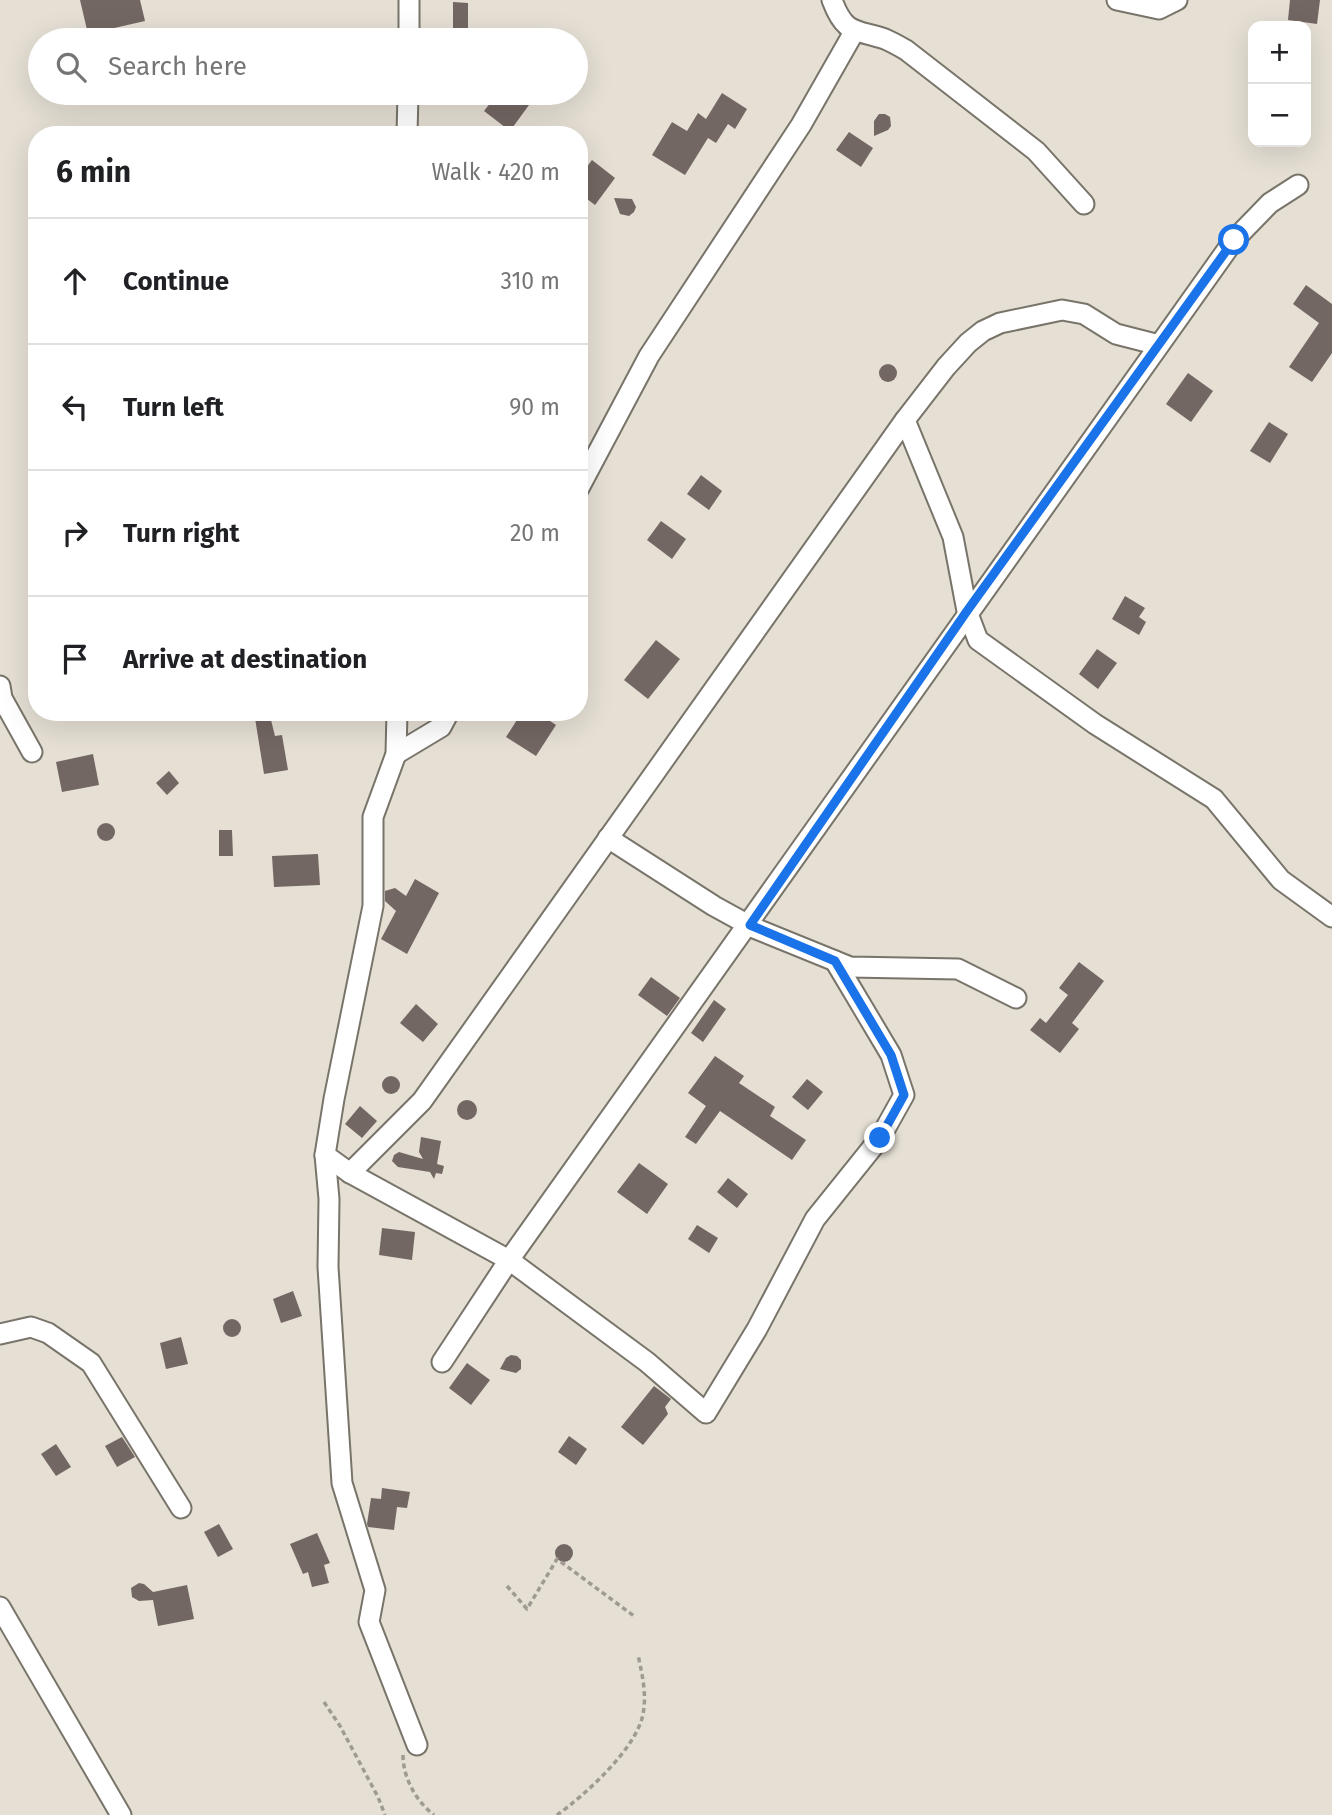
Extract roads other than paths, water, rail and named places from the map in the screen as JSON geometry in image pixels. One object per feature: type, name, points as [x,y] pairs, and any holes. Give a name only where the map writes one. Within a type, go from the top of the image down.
[{"type":"street","points":[[409,0],[409,28]]},
{"type":"street","points":[[832,0],[840,17],[854,32],[886,40],[906,50],[1035,151],[1084,204]]},
{"type":"street","points":[[1117,0],[1159,9],[1177,0]]},
{"type":"street","points":[[588,471],[649,356],[801,125],[854,32]]},
{"type":"street","points":[[407,126],[408,105]]},
{"type":"street","points":[[442,1362],[509,1260],[750,925],[967,611],[1234,240],[1270,203],[1298,185]]},
{"type":"street","points":[[350,1173],[422,1101],[905,420],[968,343],[983,331],[1000,323],[1062,310],[1084,314],[1116,334],[1159,345]]},
{"type":"street","points":[[905,420],[953,537],[967,611],[978,640],[1095,724],[1214,799],[1281,880],[1332,917]]},
{"type":"street","points":[[0,685],[2,698],[32,752]]},
{"type":"street","points":[[397,721],[396,754],[373,817],[373,906],[325,1155],[329,1199],[328,1267],[342,1483],[375,1590],[369,1622],[410,1749]]},
{"type":"street","points":[[396,754],[440,727],[444,721]]},
{"type":"street","points":[[608,838],[714,906],[750,925],[850,967],[958,969],[1016,998]]},
{"type":"street","points":[[325,1155],[350,1173],[509,1260],[647,1362],[706,1413],[757,1329],[815,1219],[880,1138],[904,1095],[891,1055],[835,961]]},
{"type":"street","points":[[0,1334],[31,1327],[48,1333],[91,1363],[181,1508]]},
{"type":"street","points":[[0,1607],[121,1815]]}]
